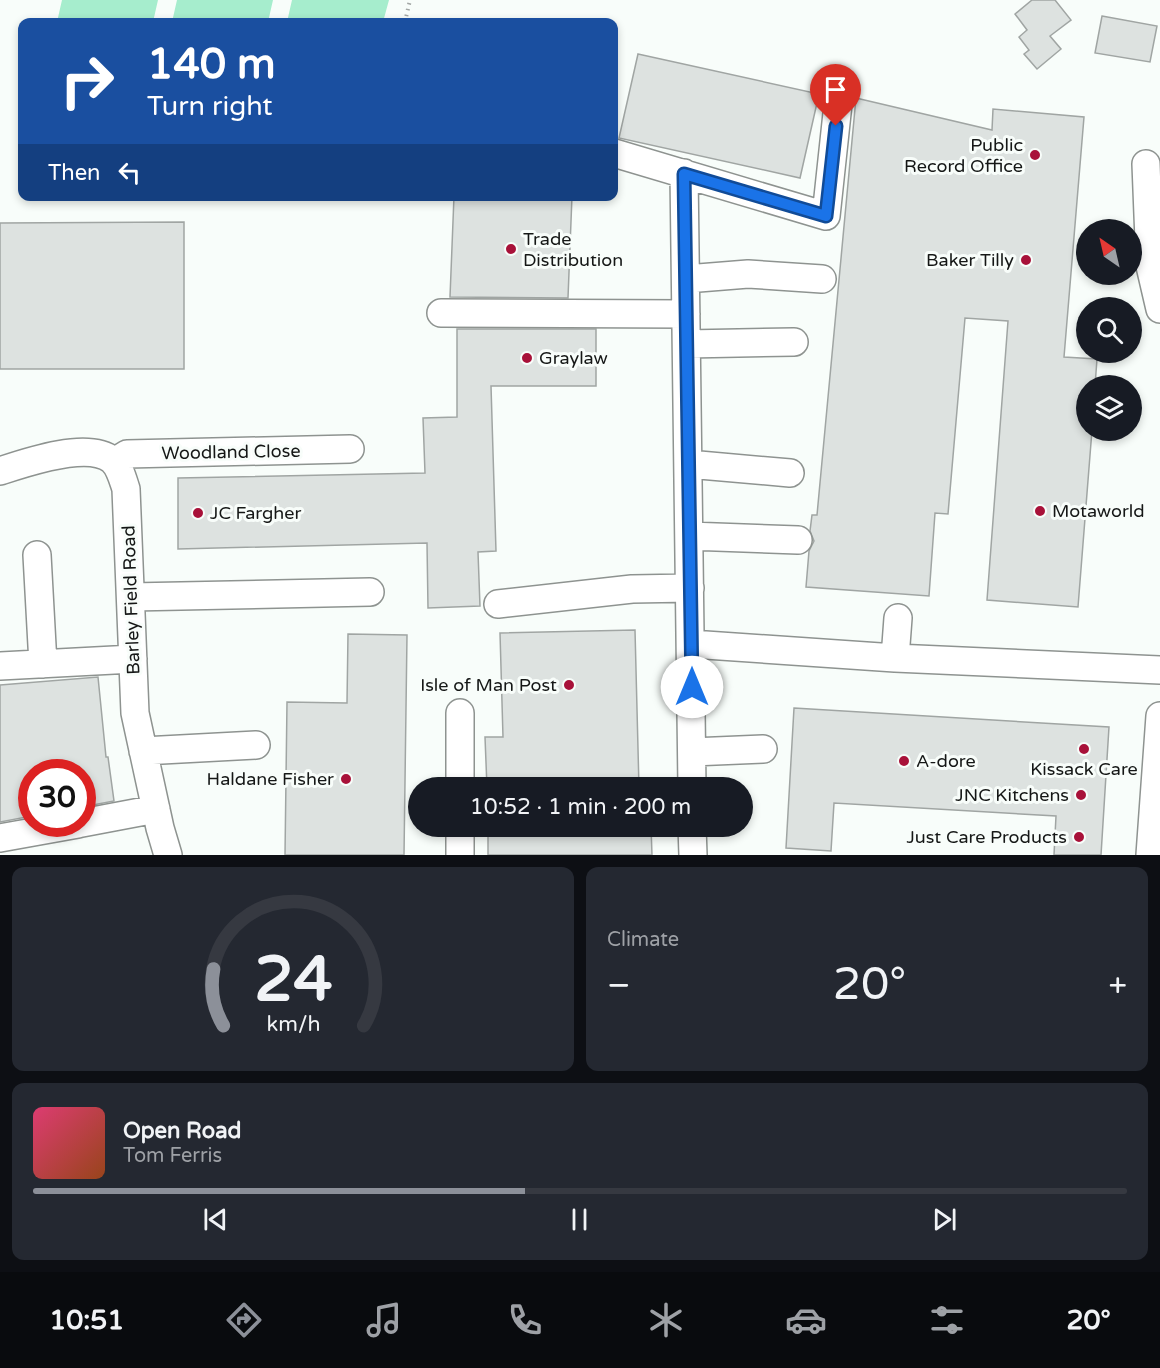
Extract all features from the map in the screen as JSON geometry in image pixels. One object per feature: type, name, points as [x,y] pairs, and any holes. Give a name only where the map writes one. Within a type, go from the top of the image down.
[{"type":"street","points":[[618,154],[826,216],[838,104]]},
{"type":"street","points":[[1146,164],[1150,266],[1160,309]]},
{"type":"street","points":[[684,174],[692,777]]},
{"type":"street","points":[[686,279],[748,274],[822,279]]},
{"type":"street","points":[[441,313],[686,314]]},
{"type":"street","points":[[687,344],[795,342]]},
{"type":"street","name":"Woodland Close","points":[[114,462],[127,454],[350,449]]},
{"type":"street","points":[[0,471],[60,455],[83,452],[101,453],[114,462]]},
{"type":"street","name":"Barley Field Road","points":[[114,462],[126,489],[135,713],[168,855]]},
{"type":"street","points":[[688,464],[790,472]]},
{"type":"street","points":[[689,536],[798,540]]},
{"type":"street","points":[[37,555],[43,664]]},
{"type":"street","points":[[498,604],[632,589],[690,588]]},
{"type":"street","points":[[131,597],[370,592]]},
{"type":"street","points":[[895,658],[898,618]]},
{"type":"street","points":[[691,644],[895,658],[1160,670]]},
{"type":"street","points":[[0,666],[133,659]]},
{"type":"street","points":[[460,713],[460,777]]},
{"type":"street","points":[[1150,855],[1160,716]]},
{"type":"street","points":[[143,750],[256,745]]},
{"type":"street","points":[[692,752],[763,749]]},
{"type":"street","points":[[96,820],[156,809]]},
{"type":"street","points":[[15,842],[32,837]]},
{"type":"street","points":[[460,837],[460,855]]},
{"type":"street","points":[[693,837],[693,855]]},
{"type":"path","points":[[406,18],[410,0]]},
{"type":"green space","points":[[62,0],[158,0],[154,18],[58,18]]},
{"type":"green space","points":[[177,0],[273,0],[269,18],[173,18]]},
{"type":"green space","points":[[292,0],[389,0],[384,18],[288,18]]},
{"type":"building","points":[[1032,0],[1055,0],[1071,20],[1050,36],[1061,49],[1037,69],[1024,54],[1029,50],[1019,37],[1027,30],[1015,14]]},
{"type":"building","points":[[1102,16],[1157,26],[1150,62],[1095,53]]},
{"type":"building","points":[[638,54],[819,94],[800,178],[619,138]]},
{"type":"building","points":[[856,98],[992,130],[993,109],[1084,117],[1064,357],[1076,358],[1076,363],[1097,363],[1096,375],[1076,375],[1076,441],[1091,441],[1078,607],[987,600],[1008,321],[965,318],[948,514],[935,513],[929,596],[806,587],[809,551],[814,541],[810,531],[812,515],[817,515]]},
{"type":"building","name":"Trade Distribution","points":[[454,201],[572,201],[568,298],[450,297]]},
{"type":"building","points":[[184,222],[184,369],[0,369],[0,223]]},
{"type":"building","points":[[457,329],[596,329],[596,386],[491,386],[496,551],[478,552],[480,606],[428,608],[427,543],[178,549],[178,478],[425,473],[423,418],[457,417]]},
{"type":"building","name":"Isle of Man Post","points":[[635,630],[639,777],[487,777],[485,737],[503,737],[500,633]]},
{"type":"building","name":"Haldane Fisher","points":[[348,634],[407,635],[404,855],[285,855],[287,702],[347,703]]},
{"type":"building","points":[[98,677],[106,757],[108,757],[114,801],[96,804],[96,759],[18,759],[18,819],[0,822],[0,685]]},
{"type":"building","points":[[794,708],[1109,727],[1101,855],[1054,855],[1056,816],[834,803],[831,851],[786,848]]},
{"type":"building","points":[[488,837],[651,837],[652,855],[488,855]]},
{"type":"place","name":"Public Record Office","points":[[1035,155]]},
{"type":"place","name":"Trade Distribution","points":[[511,249]]},
{"type":"place","name":"Baker Tilly","points":[[1026,260]]},
{"type":"place","name":"Graylaw","points":[[527,358]]},
{"type":"place","name":"Motaworld","points":[[1040,511]]},
{"type":"place","name":"JC Fargher","points":[[198,513]]},
{"type":"place","name":"Isle of Man Post","points":[[569,685]]},
{"type":"place","name":"Kissack Care","points":[[1084,749]]},
{"type":"place","name":"A-dore","points":[[904,761]]},
{"type":"place","name":"Haldane Fisher","points":[[346,779]]},
{"type":"place","name":"JNC Kitchens","points":[[1081,795]]},
{"type":"place","name":"Just Care Products","points":[[1079,837]]},
{"type":"route","points":[[692,687],[684,174],[826,216],[836,126]]}]
